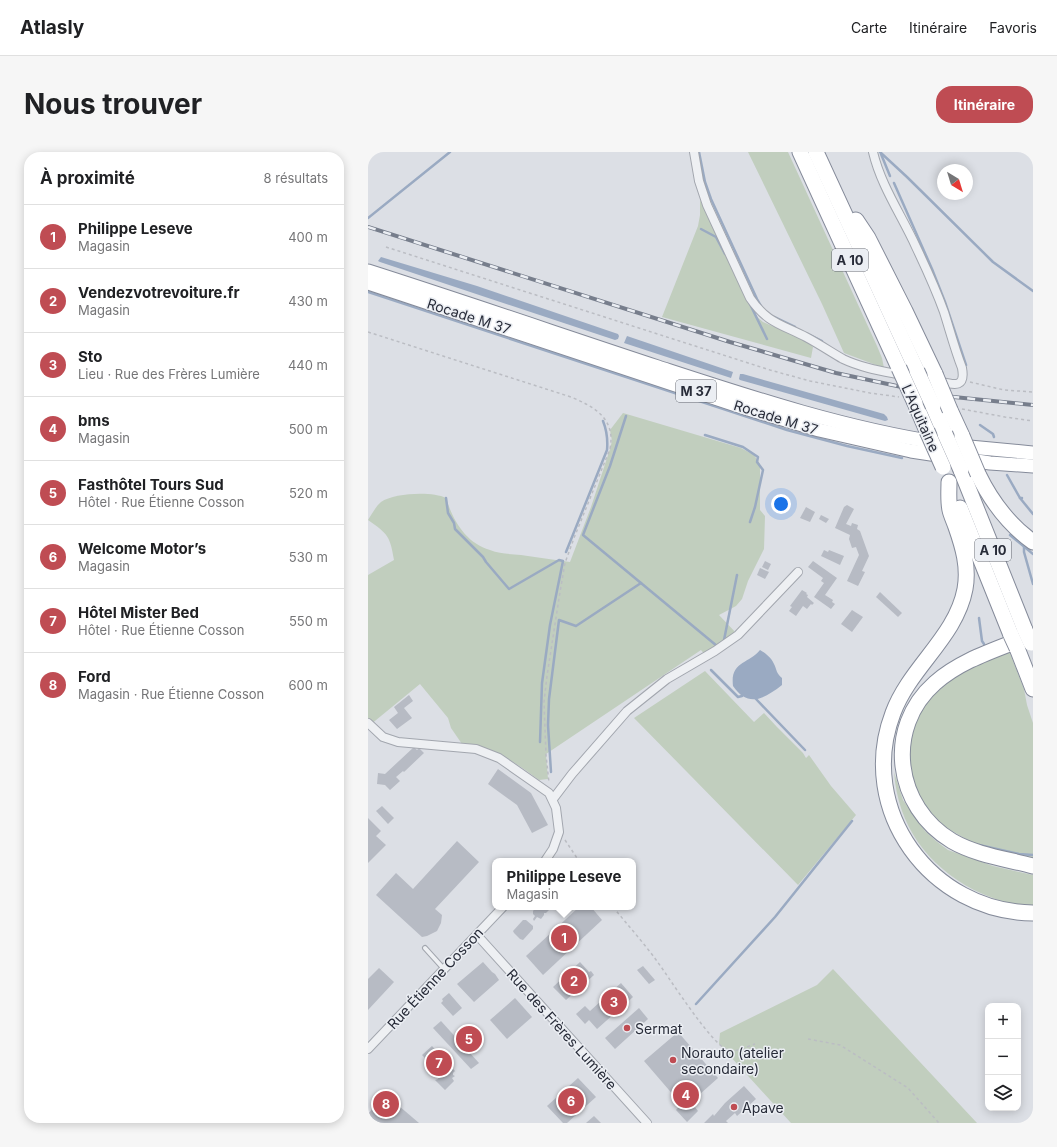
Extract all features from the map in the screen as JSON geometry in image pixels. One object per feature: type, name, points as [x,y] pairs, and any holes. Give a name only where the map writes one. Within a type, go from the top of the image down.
[{"type":"highway","name":"L'Aquitaine","points":[[800,152],[899,368],[908,400],[927,431],[943,467],[1033,689]]},
{"type":"highway","name":"L'Aquitaine","points":[[816,152],[933,406],[1030,639]]},
{"type":"highway","points":[[832,186],[868,238],[905,311],[935,374],[954,409],[962,436],[989,496],[1012,525],[1033,542]]},
{"type":"highway","name":"Rocade M 37","points":[[368,271],[748,396],[822,418],[912,439],[973,448],[1033,453]]},
{"type":"highway","name":"Rocade M 37","points":[[368,283],[745,408],[819,430],[911,451],[984,462],[1033,466]]},
{"type":"highway","points":[[949,482],[950,510],[965,558],[965,587],[962,600],[952,623],[910,679],[893,712],[885,743],[884,760],[886,790],[892,814],[902,835],[918,859],[940,880],[957,892],[980,903],[1013,912],[1033,913]]},
{"type":"highway","points":[[1030,639],[964,663],[949,672],[934,684],[916,706],[910,717],[906,729],[902,760],[904,774],[912,799],[925,819],[943,835],[954,842],[975,851],[1033,866]]},
{"type":"street","points":[[694,152],[699,181],[707,205],[750,298],[763,314],[776,323],[810,339],[844,359],[868,368],[958,384],[962,379],[962,368],[943,310],[916,247],[880,175],[873,152]]},
{"type":"street","points":[[551,796],[627,711],[659,684],[715,651],[738,635],[798,572]]},
{"type":"street","points":[[368,723],[383,736],[398,742],[476,749],[499,758],[551,796],[556,808],[558,836],[547,858]]},
{"type":"street","name":"Rue Étienne Cosson","points":[[368,1050],[500,910]]},
{"type":"street","name":"Rue des Frères Lumière","points":[[477,935],[647,1123]]},
{"type":"lane","points":[[425,948],[444,969]]},
{"type":"path","points":[[386,247],[770,370],[810,381],[908,400]]},
{"type":"path","points":[[368,332],[589,404],[602,416],[610,430],[612,441],[610,449],[574,538],[566,563],[560,592],[544,702],[546,755],[551,796]]},
{"type":"path","points":[[962,379],[978,385],[1004,390],[1033,392]]},
{"type":"path","points":[[954,409],[1033,421]]},
{"type":"path","points":[[558,836],[576,858]]},
{"type":"path","points":[[615,910],[653,956],[696,1017],[722,1047],[734,1051],[755,1044]]},
{"type":"path","points":[[808,1039],[840,1045],[908,1088],[939,1123]]},
{"type":"green space","points":[[748,152],[788,152],[877,346],[884,368],[844,353],[822,304]]},
{"type":"green space","points":[[700,200],[757,317],[763,322],[807,341],[813,347],[811,358],[662,317],[698,226]]},
{"type":"green space","points":[[623,413],[741,448],[754,455],[760,464],[760,510],[765,516],[764,549],[748,581],[742,599],[736,606],[719,615],[738,635],[706,656],[701,650],[546,754],[548,779],[539,780],[512,761],[494,752],[462,744],[451,728],[448,718],[420,684],[370,725],[368,723],[368,575],[394,560],[387,536],[368,520],[377,506],[387,499],[404,495],[432,494],[440,496],[446,498],[452,515],[467,537],[482,547],[501,553],[570,562],[591,507],[610,449],[612,441],[610,430]]},
{"type":"green space","points":[[1008,648],[1024,689],[1033,723],[1033,863],[989,852],[929,818],[910,785],[908,735],[936,686]]},
{"type":"green space","points":[[705,671],[754,722],[764,713],[803,753],[806,758],[809,755],[831,786],[856,815],[798,885],[634,718]]},
{"type":"green space","points":[[894,772],[903,800],[925,831],[948,850],[993,866],[1033,875],[1033,905],[1020,905],[989,897],[957,880],[942,869],[918,842],[909,826],[902,810],[897,792]]},
{"type":"green space","points":[[833,969],[977,1123],[791,1123],[719,1044],[720,1033],[817,985]]},
{"type":"water","points":[[381,257],[477,286],[618,334],[618,339],[615,340],[380,262],[378,261]]},
{"type":"water","points":[[627,336],[733,372],[731,378],[624,343]]},
{"type":"water","points":[[740,374],[884,414],[888,420],[885,421],[740,380]]},
{"type":"water","points":[[760,650],[773,662],[782,678],[782,685],[763,697],[750,699],[744,697],[733,686],[734,672],[737,667],[756,655]]},
{"type":"building","points":[[847,505],[854,509],[846,524],[851,526],[852,523],[858,525],[857,529],[860,531],[869,556],[862,571],[865,572],[858,586],[847,581],[859,555],[856,547],[852,548],[849,539],[850,535],[835,528],[844,507]]},
{"type":"building","points":[[806,507],[815,512],[810,522],[800,518]]},
{"type":"building","points":[[821,515],[829,519],[826,523],[819,519]]},
{"type":"building","points":[[824,550],[828,552],[829,550],[844,556],[840,565],[821,556]]},
{"type":"building","points":[[765,561],[771,564],[768,570],[762,567]]},
{"type":"building","points":[[813,561],[837,578],[825,595],[833,600],[832,602],[835,604],[831,609],[814,597],[824,583],[821,581],[823,578],[808,567]]},
{"type":"building","points":[[760,568],[769,572],[765,579],[757,575]]},
{"type":"building","points":[[802,590],[807,593],[807,597],[814,603],[807,609],[803,606],[796,616],[789,611],[792,607],[790,606]]},
{"type":"building","points":[[880,592],[902,613],[898,617],[876,597]]},
{"type":"building","points":[[852,610],[863,617],[852,632],[841,624]]},
{"type":"building","points":[[409,695],[413,701],[404,708],[412,718],[397,729],[389,720],[398,713],[394,707]]},
{"type":"building","points":[[414,747],[417,750],[419,748],[424,753],[404,772],[403,771],[396,777],[400,781],[390,790],[385,785],[377,784],[378,773],[385,774]]},
{"type":"building","points":[[498,769],[531,793],[548,825],[532,833],[517,805],[488,784]]},
{"type":"building","points":[[382,806],[394,818],[388,824],[376,811]]},
{"type":"building","points":[[368,818],[381,831],[376,836],[386,845],[368,863]]},
{"type":"building","points":[[457,841],[479,862],[435,909],[442,915],[441,923],[437,931],[422,937],[376,895],[396,873],[413,889]]},
{"type":"building","points":[[549,910],[544,913],[541,919],[537,917],[534,921],[533,919],[535,916],[533,911]]},
{"type":"building","points":[[576,910],[594,910],[602,920],[543,975],[526,956]]},
{"type":"building","points":[[523,920],[526,920],[533,926],[533,929],[523,940],[520,939],[513,931]]},
{"type":"building","points":[[483,962],[499,980],[474,1002],[457,984]]},
{"type":"building","points":[[580,962],[589,972],[591,971],[594,975],[566,1000],[553,987]]},
{"type":"building","points":[[643,966],[655,980],[649,984],[637,970]]},
{"type":"building","points":[[379,968],[394,982],[368,1010],[368,979]]},
{"type":"building","points":[[621,983],[633,997],[597,1029],[589,1020],[585,1024],[576,1014],[585,1006],[590,1011]]},
{"type":"building","points":[[449,993],[462,1008],[453,1016],[441,1003],[443,1001],[442,999]]},
{"type":"building","points":[[515,998],[532,1017],[507,1039],[490,1020]]},
{"type":"building","name":"Sermat","points":[[639,1008],[648,1019],[615,1049],[605,1038]]},
{"type":"building","points":[[441,1021],[479,1063],[471,1069],[433,1028]]},
{"type":"building","points":[[678,1032],[718,1078],[691,1102],[698,1111],[687,1122],[676,1110],[681,1104],[644,1061]]},
{"type":"building","points":[[432,1046],[455,1071],[453,1075],[455,1076],[452,1078],[454,1081],[445,1090],[435,1080],[438,1079],[440,1073],[422,1055]]},
{"type":"building","points":[[578,1078],[596,1097],[567,1123],[563,1123],[547,1106]]},
{"type":"building","name":"Apave","points":[[744,1086],[756,1099],[737,1116],[735,1113],[726,1121],[728,1123],[704,1123],[713,1114],[714,1116],[725,1103]]},
{"type":"building","points":[[385,1094],[419,1123],[368,1123],[368,1114]]},
{"type":"building","points":[[594,1116],[601,1123],[586,1123]]},
{"type":"waterway","points":[[368,218],[450,152]]},
{"type":"waterway","points":[[699,152],[705,182],[711,199],[761,306]]},
{"type":"waterway","points":[[880,152],[993,262],[1033,291]]},
{"type":"waterway","points":[[881,154],[890,176]]},
{"type":"waterway","points":[[894,183],[932,269],[945,302],[966,365]]},
{"type":"waterway","points":[[701,229],[716,237],[725,254]]},
{"type":"waterway","points":[[368,292],[787,430],[847,446],[902,458]]},
{"type":"waterway","points":[[749,302],[767,339]]},
{"type":"waterway","points":[[774,317],[795,327]]},
{"type":"waterway","points":[[810,335],[822,341]]},
{"type":"waterway","points":[[626,416],[610,466],[583,535],[717,646]]},
{"type":"waterway","points":[[566,552],[607,450],[607,435],[603,421]]},
{"type":"waterway","points":[[980,425],[993,434],[994,437]]},
{"type":"waterway","points":[[705,435],[743,447],[758,457],[757,462],[763,470],[755,507],[750,522]]},
{"type":"waterway","points":[[1007,475],[1020,498],[1022,498]]},
{"type":"waterway","points":[[446,498],[448,513],[454,523],[455,529],[483,557],[509,589],[559,560],[563,561],[550,625],[542,683],[540,742]]},
{"type":"waterway","points":[[1020,498],[1033,514]]},
{"type":"waterway","points":[[1010,535],[1033,554]]},
{"type":"waterway","points":[[1024,547],[1033,584]]},
{"type":"waterway","points":[[724,640],[737,575]]},
{"type":"waterway","points":[[551,772],[548,725],[549,699],[559,620],[576,626],[641,583]]},
{"type":"waterway","points":[[979,618],[982,641],[984,644]]},
{"type":"waterway","points":[[711,670],[738,697],[742,696]]},
{"type":"waterway","points":[[756,699],[805,750]]},
{"type":"waterway","points":[[696,1004],[775,917],[852,821]]},
{"type":"waterway","points":[[979,845],[1019,854],[1033,855]]},
{"type":"railway","points":[[368,227],[730,342],[836,373],[944,396],[1033,405]]},
{"type":"place","name":"Philippe Leseve","points":[[564,938]]},
{"type":"place","name":"Vendezvotrevoiture.fr","points":[[574,981]]},
{"type":"place","name":"Sto","points":[[614,1002]]},
{"type":"place","name":"Sermat","points":[[627,1028]]},
{"type":"place","name":"Fasthôtel Tours Sud","points":[[469,1039]]},
{"type":"place","name":"Norauto (atelier secondaire)","points":[[673,1060]]},
{"type":"place","name":"Hôtel Mister Bed","points":[[439,1063]]},
{"type":"place","name":"bms","points":[[686,1095]]},
{"type":"place","name":"Welcome Motor’s","points":[[571,1101]]},
{"type":"place","name":"Ford","points":[[386,1104]]},
{"type":"place","name":"Apave","points":[[734,1107]]}]
